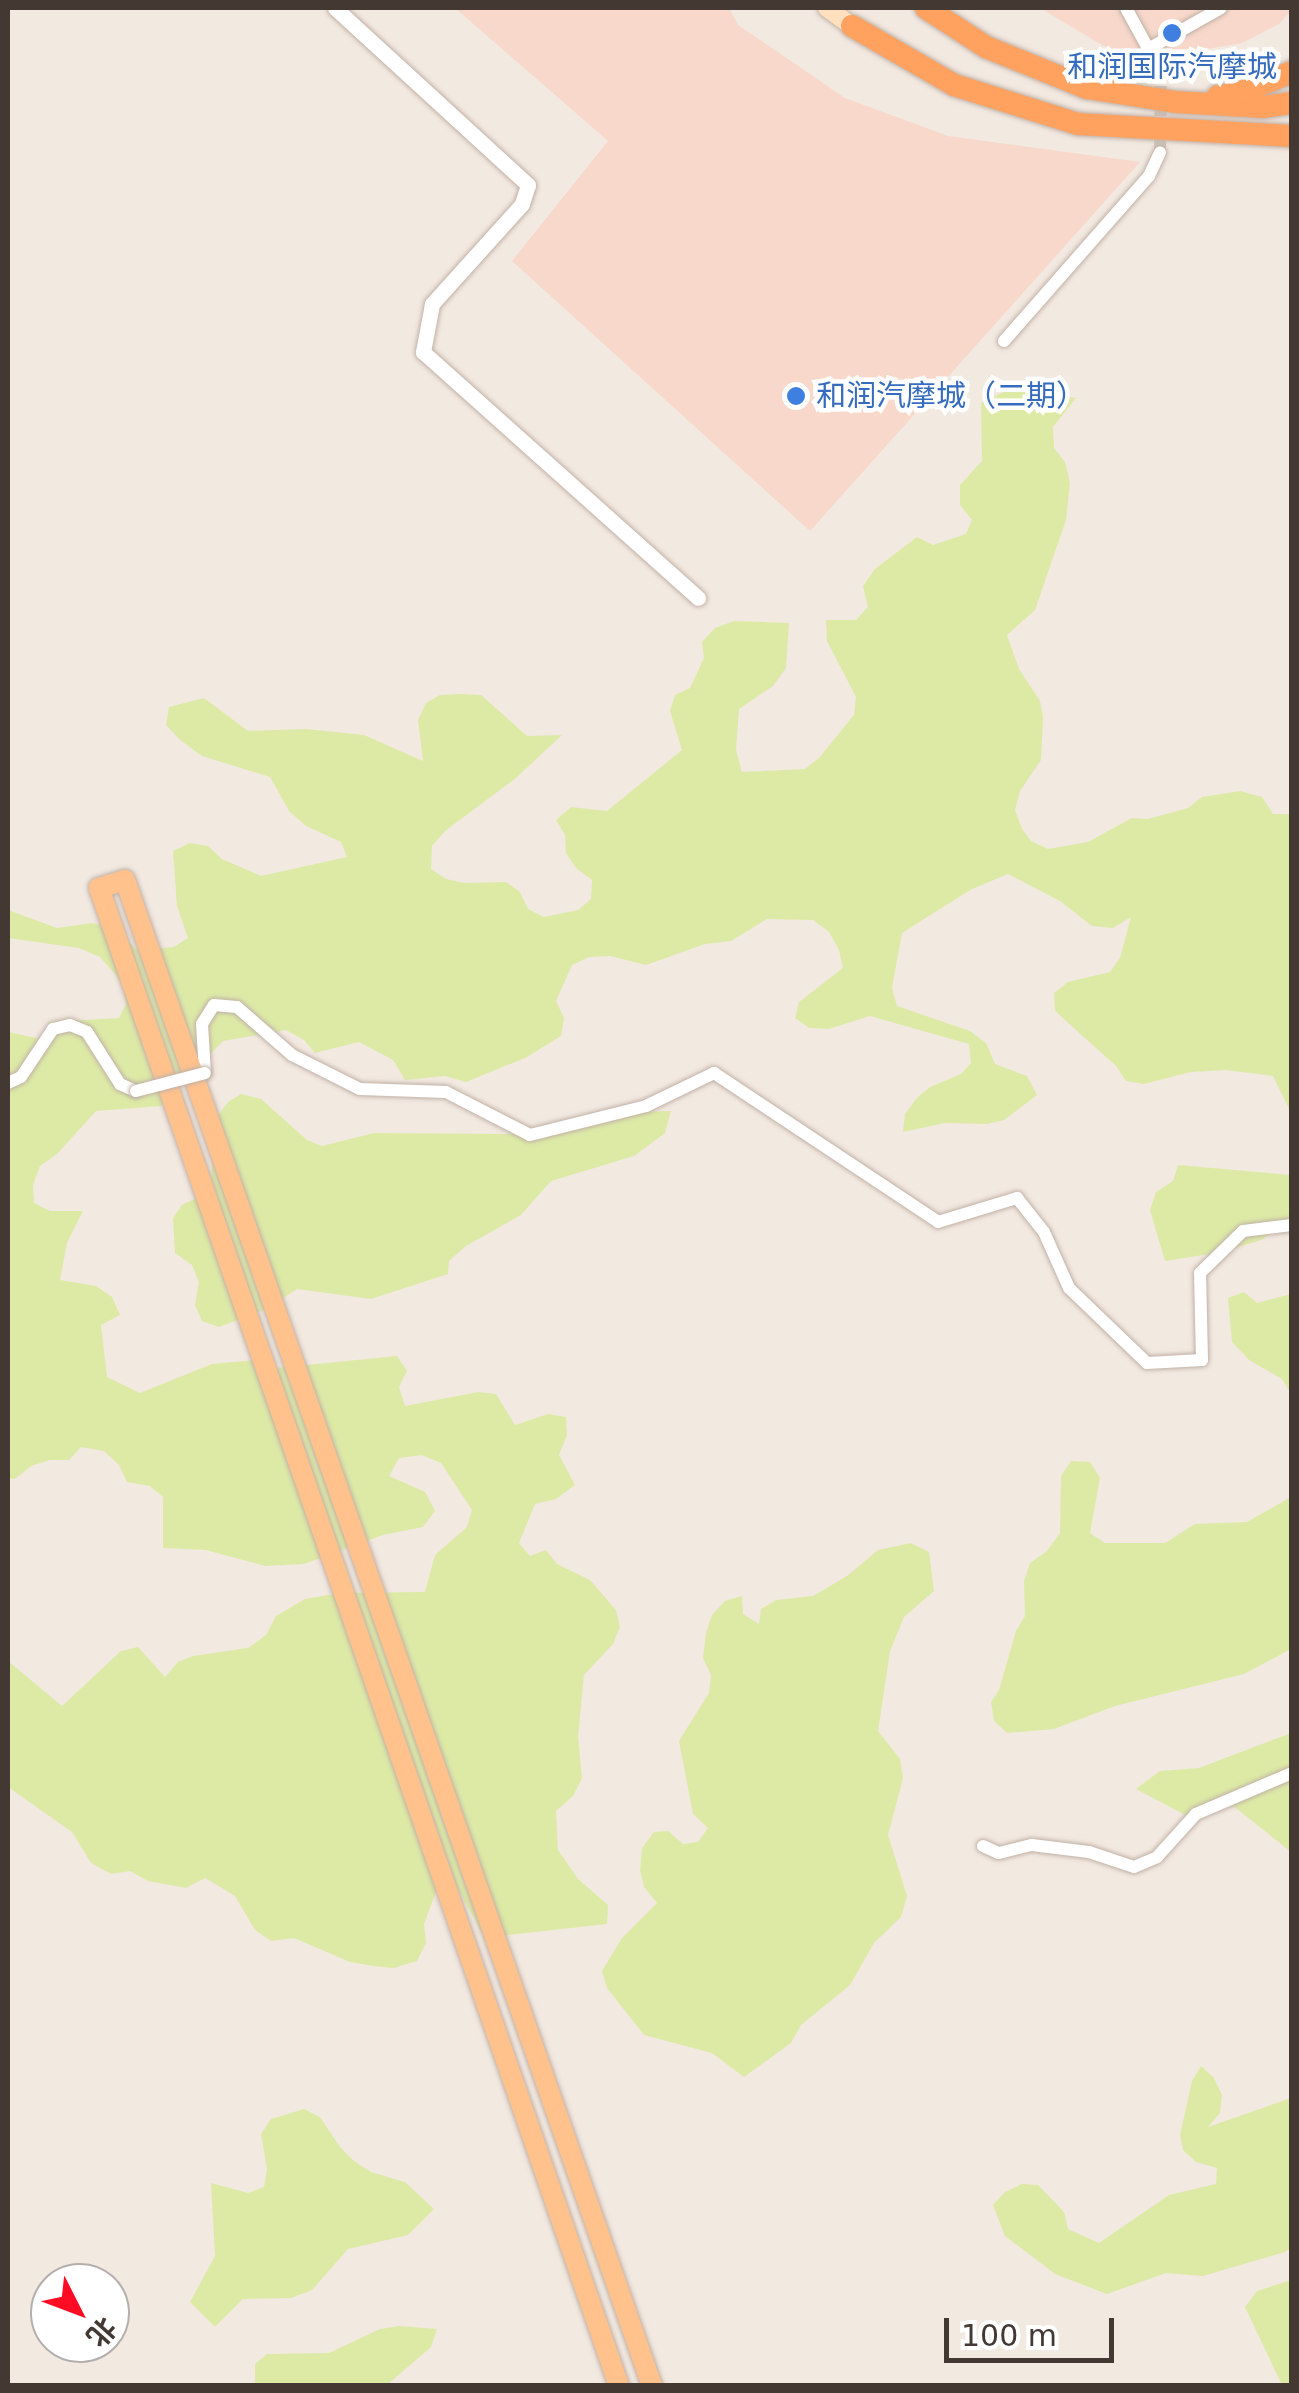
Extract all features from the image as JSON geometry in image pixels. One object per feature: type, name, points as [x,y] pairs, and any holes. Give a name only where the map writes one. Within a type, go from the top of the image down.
[{"type":"highway","points":[[926,8],[986,47],[1087,88],[1175,102],[1263,107],[1292,104]]},
{"type":"highway","points":[[852,26],[954,86],[1078,124],[1292,136]]},
{"type":"highway","points":[[1175,102],[1242,92],[1292,72]]},
{"type":"highway","points":[[1198,133],[1292,121]]},
{"type":"main road","points":[[827,8],[852,26]]},
{"type":"main road","points":[[619,2386],[99,888],[125,880],[652,2386]]},
{"type":"street","points":[[335,8],[528,185],[522,204],[432,304],[424,328],[423,352],[698,598]]},
{"type":"street","points":[[1126,8],[1161,72]]},
{"type":"street","points":[[1150,48],[1222,8]]},
{"type":"street","points":[[1004,341],[1149,176],[1160,152]]},
{"type":"street","points":[[8,1083],[21,1077],[53,1029],[70,1025],[86,1032],[120,1084],[136,1091],[205,1073],[202,1024],[214,1005],[237,1007],[292,1055],[360,1089],[446,1092],[530,1135],[646,1106],[714,1073],[938,1222],[1017,1198],[1044,1232],[1069,1288],[1148,1363],[1202,1360],[1200,1273],[1243,1230],[1292,1224]]},
{"type":"street","points":[[983,1846],[998,1853],[1032,1845],[1088,1852],[1134,1867],[1156,1857],[1196,1814],[1292,1772]]},
{"type":"shaded area","name":"和润汽摩城（二期）","points":[[455,8],[729,8],[738,25],[845,98],[948,136],[1140,162],[810,531],[512,261],[608,141]]},
{"type":"shaded area","name":"和润国际汽摩城","points":[[1040,8],[1292,10],[1279,24],[1242,43],[1155,58],[1112,51]]},
{"type":"green space","points":[[1010,389],[1076,398],[1053,427],[1054,448],[1065,462],[1070,483],[1066,520],[1035,610],[1007,635],[1019,669],[1040,701],[1043,717],[1041,760],[1020,791],[1015,810],[1022,829],[1031,841],[1048,849],[1088,842],[1132,818],[1148,819],[1188,808],[1202,797],[1240,791],[1262,797],[1273,814],[1291,814],[1291,1113],[1273,1076],[1226,1070],[1191,1072],[1144,1084],[1126,1081],[1116,1066],[1055,1011],[1054,993],[1068,982],[1110,972],[1120,958],[1131,917],[1113,928],[1092,926],[1060,901],[1008,874],[970,890],[902,933],[892,988],[897,1006],[970,1031],[986,1043],[995,1064],[1027,1076],[1037,1095],[1004,1120],[987,1124],[945,1123],[903,1132],[905,1114],[917,1098],[930,1087],[961,1074],[971,1063],[969,1044],[870,1016],[829,1029],[809,1028],[795,1018],[799,1002],[843,968],[839,950],[829,932],[813,920],[767,919],[731,941],[705,944],[646,965],[610,956],[589,957],[572,965],[556,1001],[564,1018],[561,1036],[525,1058],[466,1082],[445,1076],[405,1080],[393,1060],[359,1042],[315,1053],[304,1040],[286,1030],[223,1041],[161,1106],[96,1111],[57,1154],[40,1166],[33,1185],[34,1203],[50,1211],[83,1211],[67,1243],[60,1280],[96,1286],[112,1297],[120,1315],[101,1325],[107,1377],[140,1393],[212,1364],[256,1360],[276,1368],[397,1356],[407,1371],[399,1387],[405,1406],[478,1392],[496,1394],[515,1425],[548,1414],[566,1417],[567,1435],[559,1455],[575,1485],[556,1499],[535,1504],[519,1543],[530,1556],[546,1550],[557,1564],[590,1580],[616,1610],[620,1627],[613,1644],[584,1675],[578,1737],[582,1778],[573,1796],[556,1811],[558,1850],[578,1879],[608,1905],[607,1924],[500,1936],[482,1933],[454,1882],[438,1886],[424,1924],[426,1943],[417,1961],[394,1968],[373,1966],[350,1962],[294,1938],[271,1941],[255,1930],[235,1896],[205,1878],[186,1888],[148,1881],[130,1871],[111,1874],[91,1863],[72,1832],[8,1787],[8,1661],[62,1706],[121,1651],[138,1647],[165,1677],[178,1662],[193,1656],[248,1648],[266,1635],[276,1616],[305,1599],[340,1593],[425,1592],[435,1555],[467,1527],[472,1510],[441,1463],[422,1455],[399,1458],[389,1476],[425,1492],[435,1511],[423,1527],[383,1535],[304,1564],[265,1566],[206,1550],[163,1548],[163,1497],[150,1486],[127,1482],[119,1465],[104,1451],[81,1447],[69,1460],[50,1460],[31,1466],[15,1479],[8,1478],[8,1032],[46,1040],[49,1022],[119,1018],[126,1004],[125,986],[100,957],[79,948],[8,938],[8,910],[57,928],[92,923],[111,927],[137,950],[174,947],[188,938],[177,906],[173,851],[190,843],[208,846],[222,859],[261,876],[347,857],[341,842],[306,826],[289,811],[270,777],[202,756],[180,740],[166,725],[169,707],[204,698],[248,731],[306,729],[364,735],[423,761],[418,720],[426,703],[440,695],[461,694],[481,695],[527,736],[562,735],[516,778],[445,831],[432,846],[431,869],[446,879],[465,883],[506,882],[520,892],[528,909],[544,917],[578,910],[591,899],[592,880],[576,868],[566,853],[565,835],[556,820],[571,807],[607,811],[682,750],[670,711],[675,695],[690,688],[704,658],[702,642],[715,628],[734,621],[789,623],[786,668],[773,686],[739,709],[736,750],[742,772],[805,769],[819,758],[854,715],[856,697],[827,641],[826,620],[856,620],[868,607],[863,586],[875,569],[917,537],[933,545],[966,534],[972,520],[960,505],[960,485],[982,461],[981,403]]},
{"type":"green space","points":[[241,1094],[261,1099],[307,1140],[322,1146],[374,1133],[517,1134],[630,1112],[671,1111],[665,1133],[634,1156],[551,1181],[521,1215],[466,1246],[449,1261],[448,1274],[371,1299],[297,1289],[264,1310],[219,1327],[202,1321],[195,1305],[199,1282],[192,1265],[175,1253],[173,1218],[182,1205],[211,1191],[214,1121],[228,1102]]},
{"type":"green space","points":[[1178,1165],[1291,1175],[1291,1221],[1261,1240],[1222,1252],[1165,1261],[1150,1210],[1156,1192],[1173,1181]]},
{"type":"green space","points":[[1244,1292],[1257,1303],[1291,1294],[1291,1394],[1282,1379],[1249,1360],[1232,1342],[1228,1298]]},
{"type":"green space","points":[[1071,1461],[1090,1462],[1100,1478],[1090,1533],[1105,1543],[1165,1543],[1195,1524],[1247,1522],[1291,1497],[1291,1649],[1244,1674],[1115,1706],[1054,1729],[1007,1733],[994,1721],[991,1702],[999,1690],[1016,1631],[1025,1616],[1024,1581],[1030,1563],[1047,1551],[1060,1533],[1061,1476]]},
{"type":"green space","points":[[911,1543],[929,1552],[934,1591],[904,1617],[890,1651],[878,1731],[900,1759],[903,1778],[888,1835],[907,1896],[901,1917],[874,1943],[850,1985],[801,2025],[791,2043],[744,2077],[712,2053],[644,2035],[607,1988],[602,1971],[622,1938],[657,1903],[644,1887],[640,1870],[642,1848],[654,1832],[668,1831],[683,1844],[698,1842],[708,1828],[693,1814],[679,1741],[709,1693],[711,1675],[703,1658],[712,1615],[725,1601],[742,1596],[743,1614],[759,1624],[761,1609],[776,1600],[813,1596],[847,1576],[878,1550]]},
{"type":"green space","points":[[1291,1733],[1291,1852],[1227,1801],[1189,1817],[1136,1789],[1160,1771],[1199,1768]]},
{"type":"green space","points":[[1201,2066],[1214,2078],[1222,2095],[1220,2113],[1208,2127],[1291,2098],[1292,2247],[1203,2276],[1166,2273],[1107,2294],[1055,2274],[1005,2236],[993,2205],[1005,2192],[1022,2184],[1038,2185],[1064,2212],[1068,2229],[1099,2243],[1169,2195],[1216,2184],[1217,2168],[1196,2162],[1183,2150],[1180,2135],[1192,2081]]},
{"type":"green space","points":[[304,2109],[320,2117],[354,2161],[371,2172],[405,2182],[434,2209],[408,2235],[348,2249],[312,2290],[291,2298],[243,2299],[215,2327],[190,2302],[215,2256],[211,2183],[248,2193],[264,2187],[267,2169],[261,2134],[271,2119]]},
{"type":"green space","points":[[1291,2280],[1291,2385],[1282,2385],[1245,2307],[1257,2291]]},
{"type":"green space","points":[[380,2329],[437,2329],[431,2347],[387,2385],[255,2385],[255,2364],[267,2354],[329,2353]]},
{"type":"tunnel","points":[[1160,152],[1161,72]]},
{"type":"place","name":"和润国际汽摩城","points":[[1172,33]]},
{"type":"place","name":"和润汽摩城（二期）","points":[[796,396]]}]
